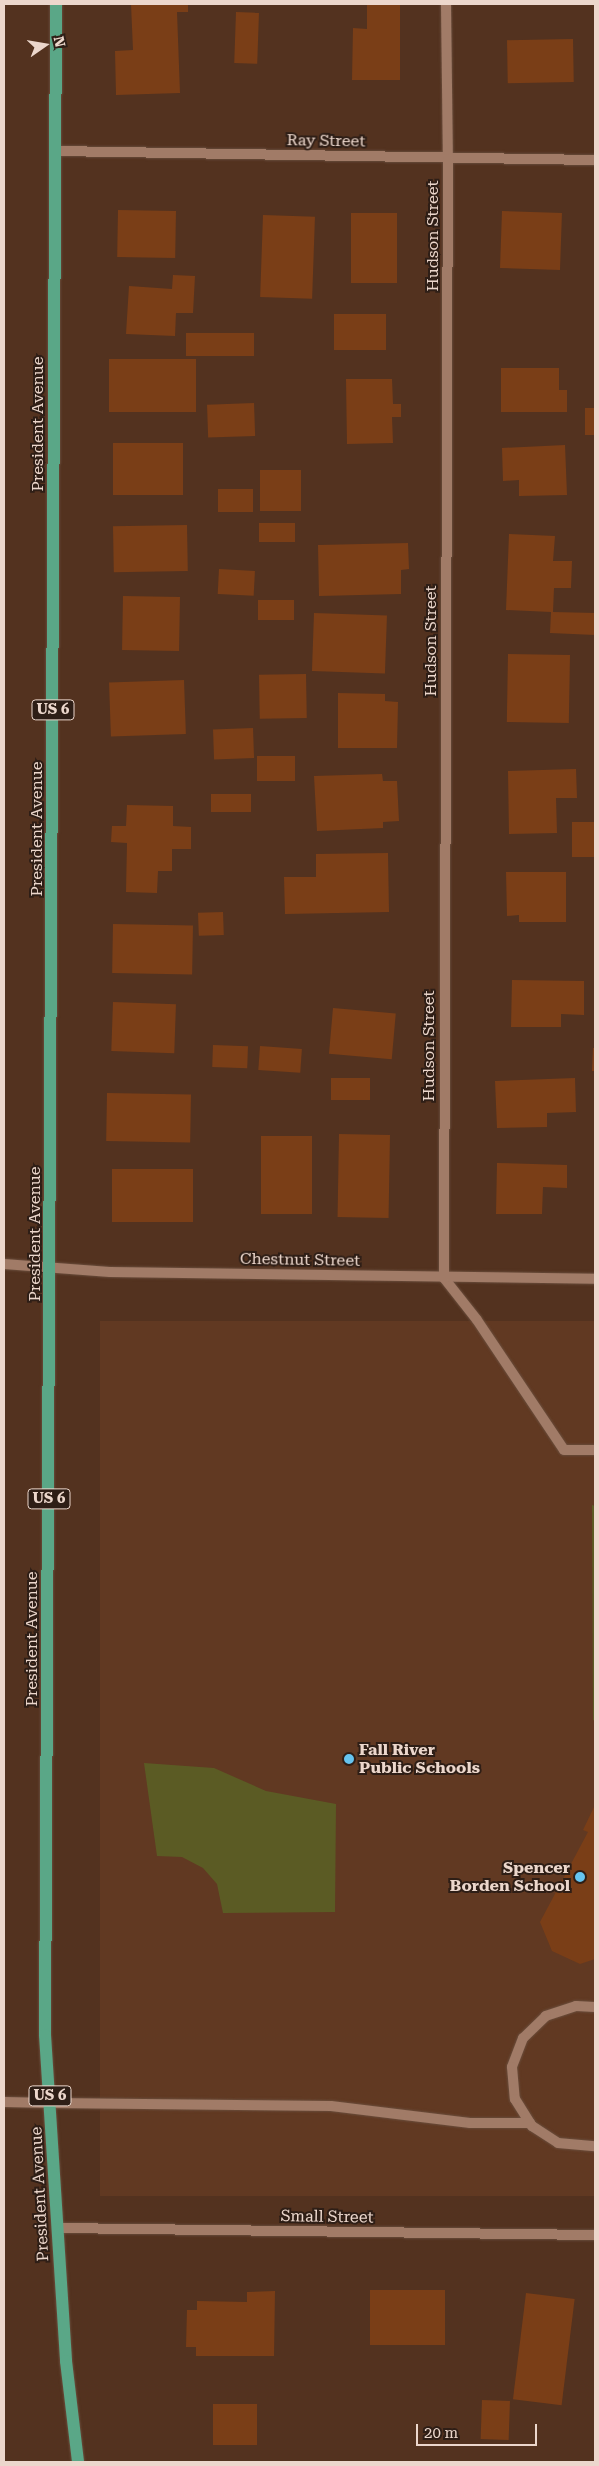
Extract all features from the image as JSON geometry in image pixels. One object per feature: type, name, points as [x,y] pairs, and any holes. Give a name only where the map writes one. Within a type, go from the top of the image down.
[{"type":"main road","name":"President Avenue","points":[[56,4],[51,1269],[45,2025],[66,2361],[78,2462]]},
{"type":"main road","points":[[71,2462],[74,2431]]},
{"type":"street","name":"Hudson Street","points":[[444,1278],[448,159],[446,4]]},
{"type":"street","name":"Ray Street","points":[[56,151],[595,160]]},
{"type":"street","name":"Chestnut Street","points":[[4,1264],[51,1269],[444,1278],[595,1279]]},
{"type":"street","points":[[444,1278],[477,1320],[564,1450],[595,1450]]},
{"type":"street","points":[[595,2007],[560,2010],[546,2016],[523,2038],[512,2067],[515,2099],[530,2124],[558,2143],[573,2147],[595,2146]]},
{"type":"street","points":[[4,2102],[331,2106],[470,2123],[530,2124]]},
{"type":"street","name":"Small Street","points":[[59,2228],[595,2235]]},
{"type":"shaded area","name":"Fall River Public Schools","points":[[100,1321],[595,1321],[595,2196],[100,2196]]},
{"type":"shaded area","points":[[592,1505],[595,1506],[595,1721],[593,1720]]},
{"type":"shaded area","points":[[144,1763],[214,1768],[266,1791],[336,1804],[335,1912],[223,1913],[217,1884],[203,1868],[182,1857],[157,1856]]},
{"type":"building","points":[[131,4],[188,4],[188,12],[177,12],[180,93],[116,95],[115,51],[133,50]]},
{"type":"building","points":[[367,4],[400,4],[400,80],[352,80],[353,28],[367,29]]},
{"type":"building","points":[[236,12],[259,13],[257,64],[234,63]]},
{"type":"building","points":[[573,39],[574,82],[508,83],[507,40]]},
{"type":"building","points":[[118,210],[176,211],[175,258],[117,257]]},
{"type":"building","points":[[502,211],[562,213],[560,270],[500,268]]},
{"type":"building","points":[[351,213],[397,213],[397,283],[351,283]]},
{"type":"building","points":[[263,215],[315,217],[312,299],[260,297]]},
{"type":"building","points":[[173,275],[195,276],[193,313],[176,313],[175,336],[126,334],[129,286],[172,289]]},
{"type":"building","points":[[334,314],[386,314],[386,350],[334,350]]},
{"type":"building","points":[[186,333],[254,333],[254,356],[186,356]]},
{"type":"building","points":[[109,359],[196,359],[196,412],[109,412]]},
{"type":"building","points":[[501,368],[559,368],[559,390],[567,390],[567,412],[501,412]]},
{"type":"building","points":[[346,379],[392,379],[393,404],[401,404],[401,417],[392,417],[393,443],[347,444]]},
{"type":"building","points":[[254,403],[255,436],[208,438],[207,405]]},
{"type":"building","points":[[585,408],[595,408],[595,435],[585,435]]},
{"type":"building","points":[[113,443],[183,443],[183,495],[113,495]]},
{"type":"building","points":[[565,445],[567,495],[519,496],[519,480],[503,481],[502,448]]},
{"type":"building","points":[[260,470],[301,470],[301,511],[260,511]]},
{"type":"building","points":[[218,489],[253,489],[253,512],[218,512]]},
{"type":"building","points":[[259,523],[295,523],[295,542],[259,542]]},
{"type":"building","points":[[187,525],[188,571],[114,572],[113,526]]},
{"type":"building","points":[[509,534],[555,536],[553,561],[572,561],[571,588],[554,588],[553,612],[595,613],[595,635],[550,633],[551,612],[506,610]]},
{"type":"building","points":[[408,543],[409,569],[401,570],[401,594],[319,596],[318,545]]},
{"type":"building","points":[[219,569],[255,571],[254,596],[218,594]]},
{"type":"building","points":[[123,596],[180,597],[179,651],[122,650]]},
{"type":"building","points":[[258,600],[294,600],[294,620],[258,620]]},
{"type":"building","points":[[314,613],[387,616],[385,674],[312,671]]},
{"type":"building","points":[[508,654],[570,655],[569,723],[507,722]]},
{"type":"building","points":[[306,674],[307,718],[260,719],[259,675]]},
{"type":"building","points":[[184,680],[186,734],[111,737],[109,683]]},
{"type":"building","points":[[338,693],[385,694],[385,701],[398,702],[397,748],[338,748]]},
{"type":"building","points":[[253,728],[254,758],[214,759],[213,729]]},
{"type":"building","points":[[257,756],[295,756],[295,781],[257,781]]},
{"type":"building","points":[[576,769],[577,798],[556,798],[557,833],[509,834],[508,771]]},
{"type":"building","points":[[382,774],[383,781],[397,781],[399,821],[383,822],[383,828],[317,831],[314,776]]},
{"type":"building","points":[[211,794],[251,794],[251,812],[211,812]]},
{"type":"building","points":[[127,805],[173,806],[173,826],[191,827],[191,849],[172,849],[172,871],[158,871],[157,893],[126,892],[127,843],[111,842],[112,826],[126,826]]},
{"type":"building","points":[[572,822],[595,822],[595,857],[572,857]]},
{"type":"building","points":[[388,853],[389,912],[285,914],[284,877],[316,877],[316,854]]},
{"type":"building","points":[[506,872],[566,872],[566,922],[519,922],[519,915],[507,916]]},
{"type":"building","points":[[223,912],[224,935],[199,936],[198,913]]},
{"type":"building","points":[[113,924],[193,925],[192,974],[112,973]]},
{"type":"building","points":[[512,980],[584,981],[584,1015],[561,1014],[561,1027],[511,1027]]},
{"type":"building","points":[[113,1002],[176,1004],[174,1053],[111,1051]]},
{"type":"building","points":[[333,1008],[396,1013],[392,1059],[329,1054]]},
{"type":"building","points":[[213,1045],[248,1046],[247,1068],[212,1067]]},
{"type":"building","points":[[260,1046],[302,1049],[300,1073],[258,1070]]},
{"type":"building","points":[[593,1048],[595,1048],[595,1071],[592,1071]]},
{"type":"building","points":[[331,1078],[370,1078],[370,1100],[331,1100]]},
{"type":"building","points":[[575,1078],[576,1112],[547,1113],[547,1127],[497,1128],[495,1081]]},
{"type":"building","points":[[107,1093],[191,1094],[190,1142],[106,1141]]},
{"type":"building","points":[[339,1134],[390,1135],[389,1218],[338,1217]]},
{"type":"building","points":[[261,1136],[312,1136],[312,1214],[261,1214]]},
{"type":"building","points":[[497,1163],[567,1165],[567,1188],[543,1187],[542,1214],[496,1214]]},
{"type":"building","points":[[112,1169],[193,1169],[193,1222],[112,1222]]},
{"type":"building","name":"Spencer Borden School","points":[[595,1805],[595,1959],[580,1964],[552,1951],[540,1922],[588,1832],[583,1830]]},
{"type":"building","points":[[370,2290],[445,2290],[445,2345],[370,2345]]},
{"type":"building","points":[[275,2291],[274,2356],[196,2356],[196,2347],[186,2347],[187,2310],[197,2310],[197,2301],[247,2302],[247,2292]]},
{"type":"building","points":[[526,2293],[575,2299],[562,2405],[513,2399]]},
{"type":"building","points":[[482,2400],[510,2401],[509,2440],[481,2439]]},
{"type":"building","points":[[213,2404],[257,2404],[257,2445],[213,2445]]},
{"type":"place","name":"Fall River Public Schools","points":[[349,1759]]},
{"type":"place","name":"Spencer Borden School","points":[[580,1877]]}]
